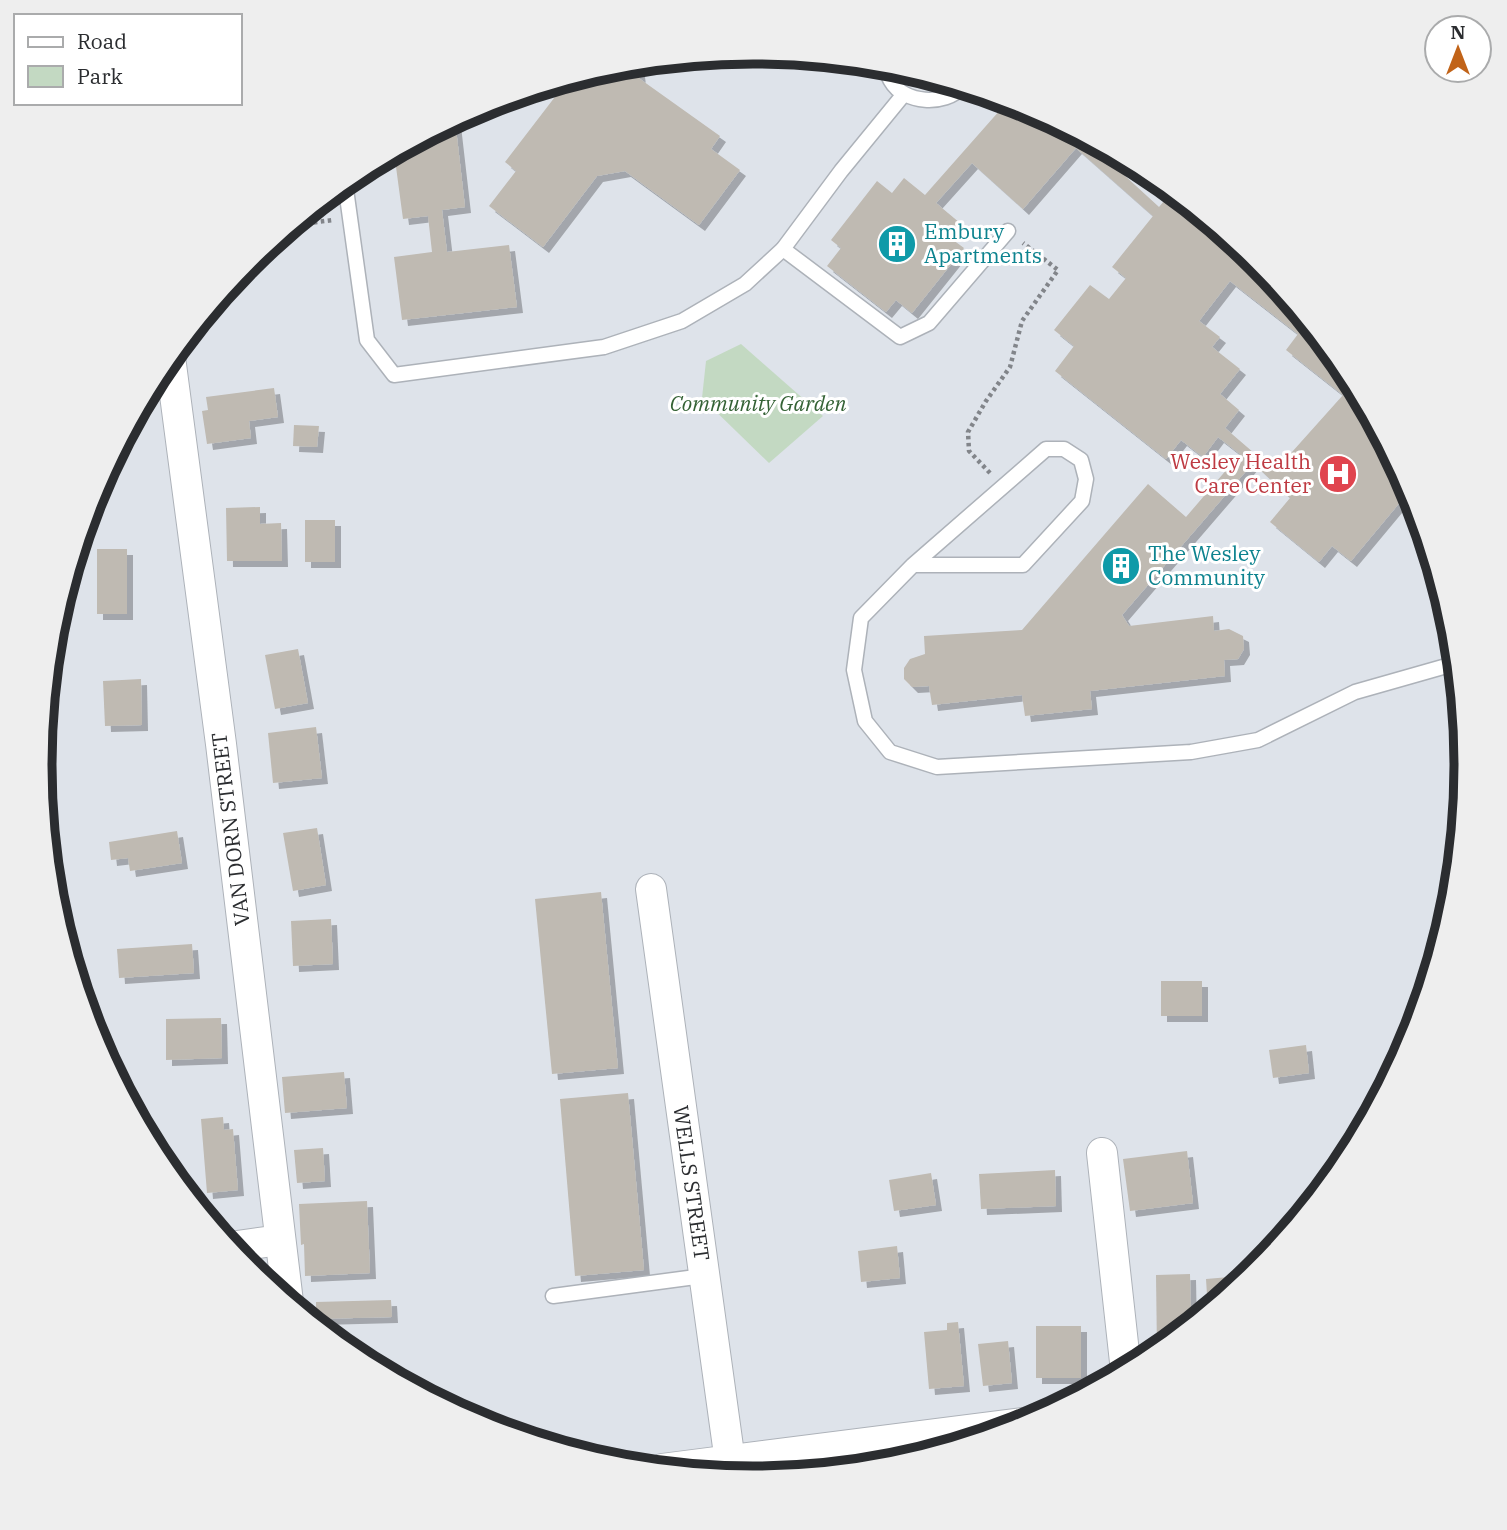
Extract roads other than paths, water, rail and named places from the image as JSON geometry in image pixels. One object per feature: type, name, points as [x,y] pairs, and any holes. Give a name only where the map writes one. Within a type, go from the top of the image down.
[{"type":"street","name":"VAN DORN STREET","points":[[172,374],[286,1288]]},
{"type":"street","name":"WELLS STREET","points":[[651,889],[731,1465]]},
{"type":"street","points":[[1102,1153],[1125,1359]]},
{"type":"street","points":[[243,1245],[280,1240]]},
{"type":"street","points":[[746,1466],[973,1431]]},
{"type":"lane","points":[[889,77],[904,94],[922,99],[940,99],[953,93]]},
{"type":"lane","points":[[347,195],[367,340],[394,374],[604,347],[682,321],[744,284],[783,249],[841,171],[904,94]]},
{"type":"lane","points":[[783,249],[900,337],[929,323],[1008,231]]},
{"type":"lane","points":[[913,565],[1023,565],[1082,500],[1086,479],[1081,460],[1063,449],[1046,449],[913,565],[861,618],[853,670],[865,721],[890,751],[937,767],[1191,751],[1258,740],[1355,692],[1448,666]]},
{"type":"lane","points":[[553,1296],[703,1276]]},
{"type":"place","name":"Embury Apartments","points":[[897,244]]},
{"type":"place","name":"Wesley Health Care Center","points":[[1338,474]]},
{"type":"place","name":"The Wesley Community","points":[[1121,566]]},
{"type":"park label","name":"Community Garden","points":[[758,404]]}]
